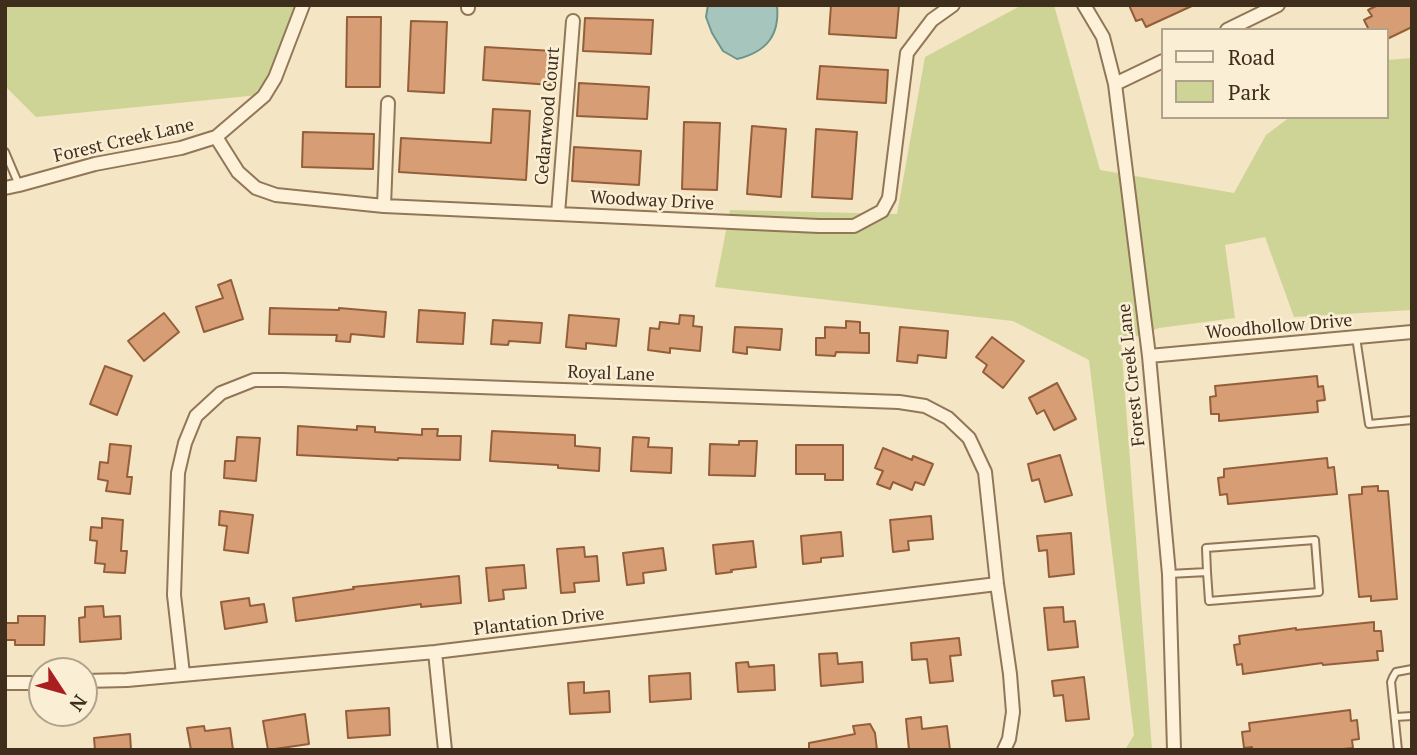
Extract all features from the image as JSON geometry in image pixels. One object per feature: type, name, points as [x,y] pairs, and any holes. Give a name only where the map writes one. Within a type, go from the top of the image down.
[{"type":"street","name":"Forest Creek Lane","points":[[5,188],[95,164],[181,148],[216,137],[264,96],[275,78],[303,5]]},
{"type":"street","name":"Woodway Drive","points":[[216,137],[238,172],[256,188],[276,195],[384,206],[855,226],[882,211],[890,198],[907,53],[932,20],[953,5]]},
{"type":"street","name":"Forest Creek Lane","points":[[1084,5],[1102,37],[1115,84],[1149,356],[1169,574],[1174,750]]},
{"type":"street","points":[[1230,28],[1251,11],[1278,5]]},
{"type":"street","name":"Cedarwood Court","points":[[558,214],[573,20]]},
{"type":"street","points":[[1115,84],[1162,61]]},
{"type":"street","points":[[384,206],[388,103]]},
{"type":"street","name":"Woodhollow Drive","points":[[1149,356],[1412,332]]},
{"type":"street","name":"Royal Lane","points":[[183,674],[174,595],[178,474],[185,443],[196,416],[221,393],[254,380],[899,402],[925,406],[948,418],[969,438],[985,472],[1013,712],[1009,739],[1003,750]]},
{"type":"street","name":"Plantation Drive","points":[[98,681],[435,652],[997,584]]},
{"type":"street","points":[[435,652],[445,750]]},
{"type":"street","points":[[5,683],[28,683]]},
{"type":"lane","points":[[5,152],[19,185]]},
{"type":"lane","points":[[1356,337],[1369,424],[1412,420]]},
{"type":"lane","points":[[1315,540],[1319,592],[1209,601],[1208,572],[1206,548],[1315,540]]},
{"type":"lane","points":[[1169,574],[1208,572]]},
{"type":"lane","points":[[1398,750],[1391,682],[1396,672],[1412,669]]},
{"type":"lane","points":[[1395,718],[1412,716]]},
{"type":"green space","points":[[5,5],[304,5],[269,94],[36,117],[5,86]]},
{"type":"green space","points":[[1022,5],[1054,5],[1100,170],[1234,193],[1266,135],[1287,119],[1389,119],[1389,60],[1412,58],[1412,310],[1294,317],[1265,237],[1225,245],[1235,318],[1159,328],[1121,342],[1152,750],[1125,750],[1134,735],[1089,360],[1013,321],[715,287],[730,210],[897,214],[925,57]]},
{"type":"water","points":[[708,5],[777,5],[773,34],[756,52],[737,59],[723,51],[712,33],[706,17]]},
{"type":"building","points":[[831,5],[899,5],[896,38],[829,34]]},
{"type":"building","points":[[1129,5],[1194,5],[1146,27],[1142,19],[1136,21]]},
{"type":"building","points":[[1378,5],[1412,5],[1412,27],[1389,38],[1389,28],[1368,28],[1364,20],[1372,16],[1368,10]]},
{"type":"building","points":[[347,17],[381,17],[380,87],[346,87]]},
{"type":"building","points":[[585,18],[653,20],[651,54],[583,51]]},
{"type":"building","points":[[411,21],[447,22],[444,93],[408,91]]},
{"type":"building","points":[[485,47],[553,51],[551,85],[483,80]]},
{"type":"building","points":[[820,66],[888,70],[886,103],[817,99]]},
{"type":"building","points":[[579,83],[649,87],[647,119],[577,116]]},
{"type":"building","points":[[493,109],[530,111],[526,180],[399,172],[401,138],[491,143]]},
{"type":"building","points":[[684,122],[720,123],[717,190],[682,189]]},
{"type":"building","points":[[752,126],[786,129],[781,197],[747,194]]},
{"type":"building","points":[[816,129],[857,132],[852,199],[812,197]]},
{"type":"building","points":[[303,132],[374,134],[373,169],[302,167]]},
{"type":"building","points":[[574,147],[641,151],[639,185],[572,181]]},
{"type":"building","points":[[231,280],[243,319],[204,332],[196,307],[223,298],[218,285]]},
{"type":"building","points":[[270,308],[339,308],[386,312],[384,337],[351,334],[350,342],[336,341],[337,335],[269,334]]},
{"type":"building","points":[[419,310],[465,313],[463,344],[417,342]]},
{"type":"building","points":[[164,313],[179,332],[144,361],[128,341]]},
{"type":"building","points":[[569,315],[619,319],[616,346],[586,343],[586,349],[566,347]]},
{"type":"building","points":[[680,315],[694,316],[693,326],[702,327],[700,351],[670,348],[670,353],[648,350],[650,328],[659,329],[660,322],[679,324]]},
{"type":"building","points":[[493,320],[542,323],[540,343],[509,341],[508,345],[491,344]]},
{"type":"building","points":[[846,321],[860,322],[860,333],[869,333],[869,353],[836,352],[835,356],[816,355],[816,338],[825,338],[825,327],[846,328]]},
{"type":"building","points":[[735,327],[782,329],[780,350],[747,347],[747,354],[733,352]]},
{"type":"building","points":[[900,327],[948,331],[946,358],[918,355],[917,363],[897,361]]},
{"type":"building","points":[[992,337],[1024,361],[1003,388],[983,372],[987,365],[976,357]]},
{"type":"building","points":[[105,366],[132,376],[117,415],[90,404]]},
{"type":"building","points":[[1317,376],[1318,387],[1323,386],[1325,400],[1317,401],[1318,412],[1219,421],[1219,414],[1211,414],[1210,397],[1216,396],[1215,386]]},
{"type":"building","points":[[1057,383],[1076,419],[1054,430],[1044,410],[1037,414],[1029,398]]},
{"type":"building","points":[[298,426],[357,430],[357,426],[375,427],[375,432],[422,435],[422,429],[438,429],[437,436],[461,436],[460,460],[297,455]]},
{"type":"building","points":[[492,431],[575,435],[575,446],[600,448],[599,471],[558,468],[558,465],[490,461]]},
{"type":"building","points":[[237,437],[260,438],[256,481],[224,478],[225,461],[235,461]]},
{"type":"building","points":[[633,437],[649,438],[648,447],[672,448],[671,473],[631,471]]},
{"type":"building","points":[[739,441],[757,441],[755,476],[709,475],[710,444],[739,445]]},
{"type":"building","points":[[110,444],[131,446],[127,477],[132,477],[130,494],[106,491],[108,481],[98,479],[100,462],[108,463]]},
{"type":"building","points":[[796,445],[843,445],[843,480],[825,480],[825,474],[796,474]]},
{"type":"building","points":[[883,448],[912,460],[913,456],[933,464],[924,485],[915,482],[912,490],[893,482],[890,489],[877,484],[883,471],[875,468]]},
{"type":"building","points":[[1060,455],[1072,495],[1045,502],[1039,479],[1032,481],[1028,464]]},
{"type":"building","points":[[1327,458],[1328,468],[1334,467],[1337,494],[1228,504],[1227,494],[1220,495],[1218,478],[1224,477],[1224,469]]},
{"type":"building","points":[[1378,486],[1378,491],[1388,491],[1397,599],[1371,601],[1371,596],[1359,597],[1349,495],[1362,494],[1362,487]]},
{"type":"building","points":[[220,511],[253,515],[248,553],[224,550],[227,526],[219,525]]},
{"type":"building","points":[[931,516],[933,539],[908,541],[909,550],[893,552],[890,520]]},
{"type":"building","points":[[102,518],[123,520],[121,551],[127,551],[125,573],[104,572],[105,564],[95,563],[97,541],[90,540],[91,527],[102,528]]},
{"type":"building","points":[[841,532],[843,556],[821,558],[821,562],[803,564],[801,536]]},
{"type":"building","points":[[1071,533],[1074,574],[1049,577],[1047,550],[1039,551],[1037,536]]},
{"type":"building","points":[[753,541],[756,567],[716,574],[713,545]]},
{"type":"building","points":[[584,547],[585,557],[597,556],[599,581],[574,583],[575,592],[561,593],[557,549]]},
{"type":"building","points":[[663,548],[666,570],[643,573],[644,583],[627,585],[623,553]]},
{"type":"building","points":[[524,565],[526,588],[503,590],[504,599],[489,601],[486,568]]},
{"type":"building","points":[[459,576],[461,603],[421,607],[421,604],[296,621],[293,598],[354,589],[353,587]]},
{"type":"building","points":[[249,598],[250,606],[264,604],[267,622],[225,629],[221,602]]},
{"type":"building","points":[[103,606],[104,617],[120,616],[121,639],[80,642],[79,618],[85,617],[85,607]]},
{"type":"building","points":[[1063,607],[1064,622],[1075,621],[1078,647],[1048,650],[1044,608]]},
{"type":"building","points":[[18,616],[45,616],[44,645],[15,645],[15,640],[5,640],[5,623],[18,623]]},
{"type":"building","points":[[1374,622],[1374,631],[1381,631],[1383,651],[1377,651],[1378,660],[1322,663],[1243,674],[1242,664],[1237,665],[1234,645],[1240,644],[1239,636]]},
{"type":"building","points":[[959,638],[961,655],[950,656],[953,681],[930,683],[927,659],[912,660],[911,643]]},
{"type":"building","points":[[837,653],[838,664],[862,662],[863,682],[821,686],[819,654]]},
{"type":"building","points":[[748,662],[749,667],[774,665],[775,690],[738,692],[736,663]]},
{"type":"building","points":[[690,673],[691,699],[650,702],[649,676]]},
{"type":"building","points":[[1084,677],[1089,719],[1066,721],[1063,695],[1054,696],[1052,681]]},
{"type":"building","points":[[584,682],[584,693],[609,691],[610,712],[570,714],[568,683]]},
{"type":"building","points":[[389,708],[390,735],[348,738],[346,711]]},
{"type":"building","points":[[1350,710],[1351,721],[1357,720],[1359,739],[1352,740],[1353,748],[1244,748],[1242,732],[1250,731],[1249,723]]},
{"type":"building","points":[[305,714],[309,744],[268,750],[263,721]]},
{"type":"building","points":[[921,717],[922,729],[947,726],[950,750],[909,750],[906,719]]},
{"type":"building","points":[[870,724],[875,733],[877,750],[809,750],[809,743],[855,734],[853,726]]},
{"type":"building","points":[[204,726],[205,731],[230,728],[233,750],[191,750],[187,728]]},
{"type":"building","points":[[130,734],[131,750],[95,750],[94,738]]}]
